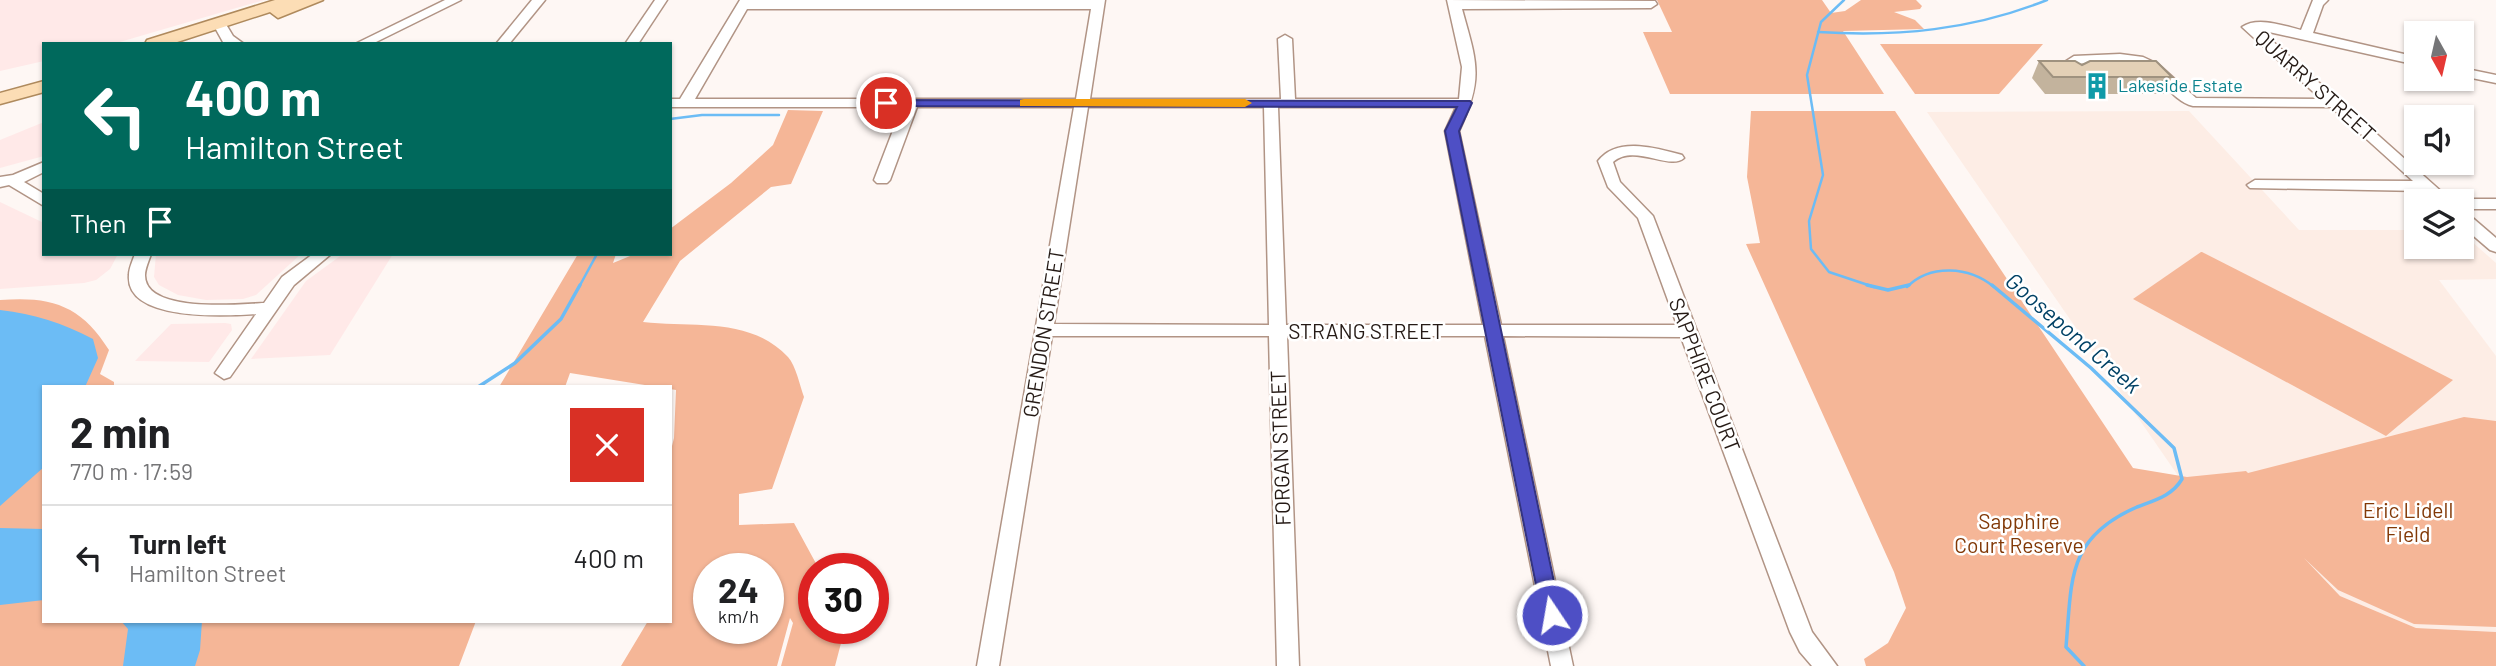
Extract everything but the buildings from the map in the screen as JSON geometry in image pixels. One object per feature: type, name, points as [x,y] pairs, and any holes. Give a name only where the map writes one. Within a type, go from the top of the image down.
[{"type":"main road","points":[[166,42],[227,33],[292,0]]},
{"type":"main road","points":[[196,42],[315,0]]},
{"type":"main road","points":[[0,88],[42,76]]},
{"type":"main road","points":[[0,99],[42,87]]},
{"type":"street","points":[[365,42],[455,0]]},
{"type":"street","points":[[504,42],[539,0]]},
{"type":"street","points":[[632,42],[661,0]]},
{"type":"street","points":[[2322,0],[2317,3],[2306,35],[2404,58]]},
{"type":"street","points":[[678,103],[744,2],[1098,3]]},
{"type":"street","name":"GRENDON STREET","points":[[988,666],[1098,3]]},
{"type":"street","points":[[1562,666],[1452,131],[1471,92],[1471,78],[1454,3],[1651,4]]},
{"type":"street","name":"QUARRY STREET","points":[[2306,35],[2256,24],[2249,27],[2430,189]]},
{"type":"street","name":"FORGAN STREET","points":[[1285,39],[1279,103],[1277,332],[1288,666]]},
{"type":"street","points":[[2075,75],[2070,63],[2074,60],[2137,61],[2154,69],[2180,95],[2193,102],[2334,103]]},
{"type":"street","points":[[2474,74],[2496,79]]},
{"type":"street","points":[[678,103],[1465,103]]},
{"type":"street","points":[[882,180],[911,103]]},
{"type":"street","name":"SAPPHIRE COURT","points":[[1677,158],[1650,152],[1618,152],[1605,160],[1613,184],[1645,216],[1801,632],[1808,646],[1826,666]]},
{"type":"street","points":[[0,183],[18,179],[42,167]]},
{"type":"street","points":[[18,179],[16,184],[42,200]]},
{"type":"street","points":[[2255,185],[2427,186]]},
{"type":"street","points":[[2474,204],[2496,204]]},
{"type":"street","points":[[2474,228],[2496,247]]},
{"type":"street","points":[[142,256],[138,264],[141,288],[153,300],[166,306],[200,311],[268,308]]},
{"type":"street","points":[[224,373],[288,281],[320,256]]},
{"type":"street","name":"STRANG STREET","points":[[1045,330],[1687,331]]},
{"type":"shaded area","points":[[0,0],[264,0],[120,42],[42,42],[42,61],[0,71]]},
{"type":"shaded area","points":[[2189,111],[2299,230],[2404,230],[2404,259],[2474,259],[2474,244],[2496,263],[2496,279],[2439,280],[2496,356],[2496,632],[2416,628],[2340,596],[2280,533],[2246,471],[2181,480],[1927,112]]},
{"type":"shaded area","points":[[42,123],[42,157],[0,168],[0,140]]},
{"type":"shaded area","points":[[0,202],[42,222],[42,256],[117,256],[110,269],[96,280],[0,289]]},
{"type":"shaded area","points":[[156,256],[299,256],[256,295],[243,299],[206,300],[178,295],[159,285],[154,277]]},
{"type":"shaded area","points":[[340,256],[392,256],[330,355],[251,359],[306,281]]},
{"type":"shaded area","points":[[171,324],[231,324],[232,330],[209,362],[135,361]]},
{"type":"green space","points":[[1657,0],[1822,0],[1831,13],[1845,11],[1861,0],[1916,0],[1922,6],[1920,9],[1894,12],[1915,20],[1924,29],[1843,31],[1884,94],[1670,94],[1643,32],[1672,32]]},
{"type":"green space","points":[[1880,44],[2043,44],[1999,94],[1915,94]]},
{"type":"green space","points":[[788,110],[823,111],[791,184],[771,187],[680,261],[643,322],[738,329],[773,344],[791,361],[804,397],[772,489],[739,494],[739,525],[794,523],[810,553],[798,553],[798,644],[841,644],[835,666],[781,666],[793,623],[790,618],[784,640],[784,553],[693,553],[693,644],[783,644],[777,666],[621,666],[647,623],[672,623],[672,446],[676,390],[672,389],[672,385],[645,385],[570,373],[566,385],[500,385],[577,256],[615,256],[613,263],[630,256],[672,256],[672,227],[731,183],[773,145]]},
{"type":"green space","points":[[1751,111],[1895,111],[2133,468],[2187,477],[2246,471],[2248,473],[2464,417],[2496,421],[2496,627],[2414,624],[2338,590],[2304,558],[2340,596],[2416,628],[2496,632],[2496,666],[1866,666],[1864,659],[1888,643],[1906,608],[1894,572],[1746,244],[1760,243],[1747,177]]},
{"type":"green space","points":[[2201,252],[2453,380],[2386,436],[2133,299]]},
{"type":"green space","points":[[0,300],[50,302],[76,313],[109,350],[100,374],[114,382],[114,385],[42,385],[42,623],[475,623],[459,666],[0,666]]},
{"type":"water","points":[[0,310],[37,317],[82,333],[93,339],[98,358],[86,385],[42,385],[42,469],[0,506]]},
{"type":"water","points":[[0,528],[42,529],[42,600],[0,605]]},
{"type":"water","points":[[123,623],[202,623],[200,650],[195,666],[123,666],[128,629]]},
{"type":"waterway","name":"Goosepond Creek","points":[[1818,32],[1821,22],[1844,0]]},
{"type":"waterway","points":[[1818,32],[1906,32],[1963,25],[2047,0]]},
{"type":"waterway","name":"Goosepond Creek","points":[[1818,32],[1807,75],[1823,175],[1809,221],[1811,249],[1829,272],[1870,286]]},
{"type":"waterway","points":[[672,119],[702,115],[779,115]]},
{"type":"waterway","points":[[579,287],[596,256]]},
{"type":"waterway","name":"Goosepond Creek","points":[[1907,287],[1927,274],[1950,270],[1973,275],[1994,287]]},
{"type":"waterway","points":[[481,385],[515,363],[561,319],[580,285]]},
{"type":"waterway","name":"Goosepond Creek","points":[[1870,286],[1888,290],[1909,285]]},
{"type":"waterway","name":"Goosepond Creek","points":[[1992,285],[2091,368],[2174,448],[2182,479],[2157,500],[2114,519],[2085,547],[2072,581],[2066,647],[2084,666]]},
{"type":"slow traffic","points":[[1024,103],[1245,103]]},
{"type":"place","name":"Lakeside Estate","points":[[2097,86]]},
{"type":"route","points":[[886,103],[1465,103],[1452,131],[1552,615]]},
{"type":"park label","name":"Eric Lidell Field","points":[[2408,523]]},
{"type":"park label","name":"Sapphire Court Reserve","points":[[2019,534]]}]
